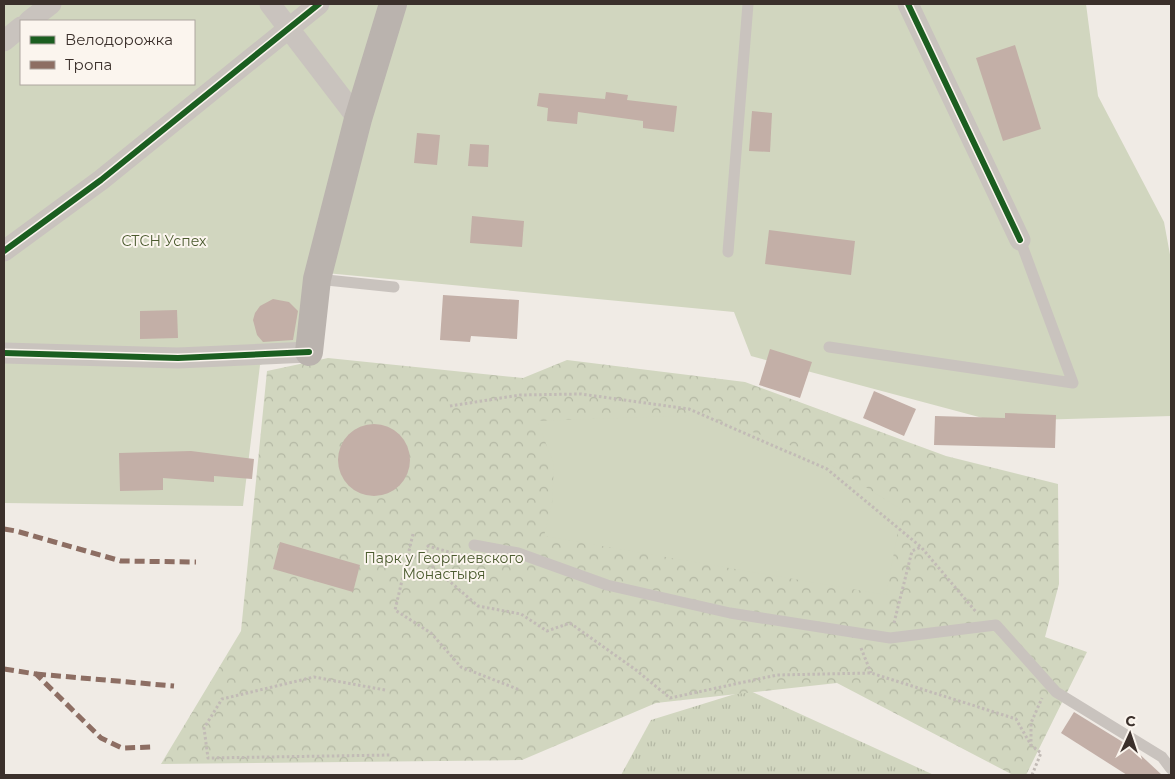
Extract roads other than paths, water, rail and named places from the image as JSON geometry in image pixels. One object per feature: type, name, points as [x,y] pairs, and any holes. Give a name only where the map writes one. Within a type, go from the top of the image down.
[{"type":"main road","points":[[308,352],[317,279],[358,119],[393,4]]},
{"type":"street","points":[[30,20],[51,4]]},
{"type":"street","points":[[270,4],[358,119]]},
{"type":"street","points":[[4,252],[101,180],[287,27],[319,4]]},
{"type":"street","points":[[908,4],[1020,240]]},
{"type":"street","points":[[4,41],[20,28]]},
{"type":"street","points":[[4,353],[178,358],[308,352]]},
{"type":"lane","points":[[728,252],[748,4]]},
{"type":"lane","points":[[829,347],[1073,383],[1020,240]]},
{"type":"lane","points":[[317,279],[394,287]]},
{"type":"lane","points":[[474,544],[518,553],[607,585],[730,613],[890,638],[989,627],[996,624],[1049,684],[1070,702],[1162,757],[1171,769]]},
{"type":"park label","name":"СТСН Успех","points":[[164,241]]},
{"type":"park label","name":"Парк у Георгиевского Монастыря","points":[[444,566]]}]
